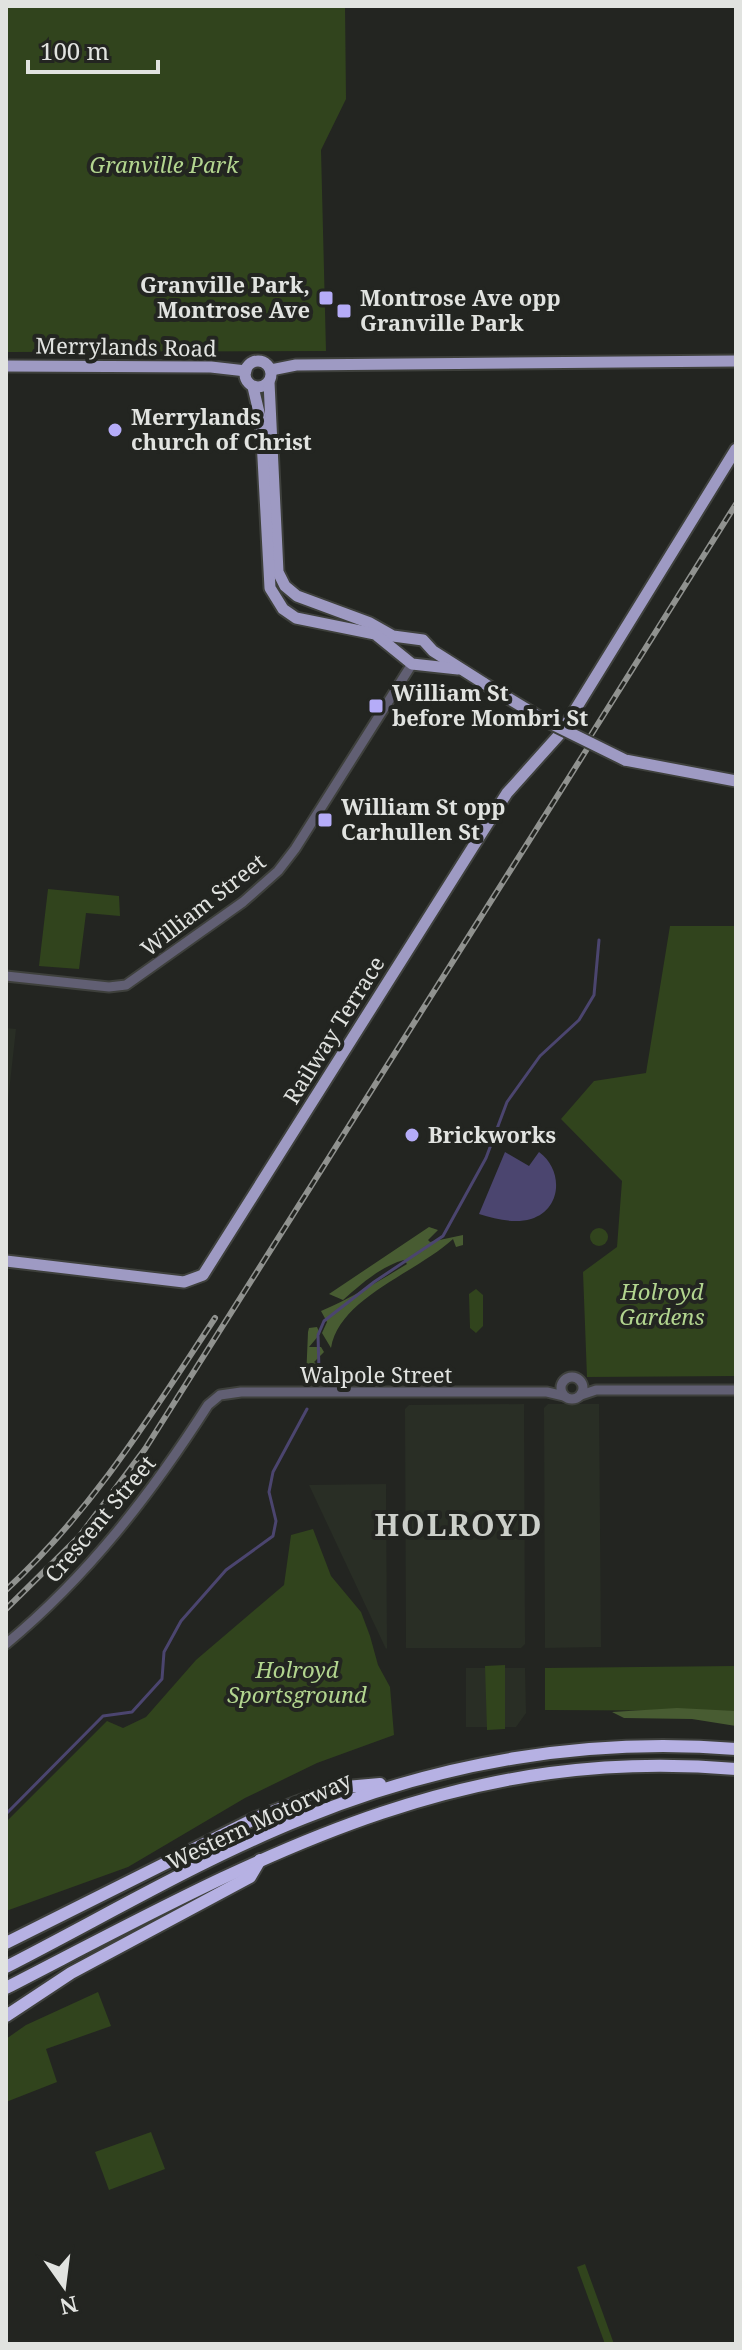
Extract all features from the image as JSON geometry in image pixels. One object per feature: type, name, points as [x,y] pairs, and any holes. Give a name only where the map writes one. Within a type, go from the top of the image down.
[{"type":"highway","name":"Western Motorway","points":[[6,1967],[262,1836],[403,1782],[500,1760],[578,1749],[672,1746],[736,1749]]},
{"type":"highway","name":"Western Motorway","points":[[6,1988],[260,1860],[331,1829],[403,1804],[512,1779],[624,1766],[736,1769]]},
{"type":"highway","points":[[6,1943],[225,1831],[298,1801],[335,1788],[403,1782]]},
{"type":"highway","points":[[6,2016],[71,1973],[250,1877],[260,1860]]},
{"type":"main road","name":"Merrylands Road","points":[[6,366],[211,367],[246,371],[258,361],[270,376]]},
{"type":"main road","points":[[253,387],[296,365],[736,361]]},
{"type":"main road","points":[[246,371],[261,421],[270,588],[283,609],[296,618],[375,634],[418,663],[461,669]]},
{"type":"main road","points":[[270,376],[278,572],[283,583],[297,596],[370,623],[393,636],[420,638],[461,669],[546,721],[625,760],[736,781]]},
{"type":"main road","points":[[567,723],[736,449]]},
{"type":"main road","points":[[403,654],[405,644],[411,639]]},
{"type":"main road","points":[[418,663],[429,654],[429,646]]},
{"type":"main road","name":"Railway Terrace","points":[[6,1261],[184,1282],[198,1279],[211,1267],[507,793],[559,735]]},
{"type":"street","name":"William Street","points":[[6,976],[109,987],[126,985],[243,902],[267,882],[295,849],[418,663]]},
{"type":"street","points":[[582,1390],[571,1377],[563,1391],[571,1399],[582,1390],[736,1390]]},
{"type":"street","name":"Walpole Street","points":[[208,1405],[220,1395],[241,1392],[563,1391]]},
{"type":"street","name":"Crescent Street","points":[[6,1644],[105,1548],[148,1495],[208,1405]]},
{"type":"shaded area","points":[[6,1028],[16,1029],[6,1119]]},
{"type":"shaded area","points":[[505,1152],[529,1166],[539,1152],[547,1159],[556,1188],[554,1198],[542,1214],[518,1221],[479,1214]]},
{"type":"shaded area","points":[[524,1404],[525,1644],[521,1648],[406,1648],[405,1409],[409,1405]]},
{"type":"shaded area","points":[[548,1404],[599,1404],[601,1647],[545,1648],[544,1408]]},
{"type":"shaded area","points":[[386,1484],[387,1648],[386,1649],[309,1485]]},
{"type":"shaded area","points":[[466,1668],[525,1668],[526,1713],[516,1727],[466,1727]]},
{"type":"green space","name":"Granville Park","points":[[6,6],[345,6],[346,99],[321,150],[326,351],[6,352]]},
{"type":"green space","points":[[48,889],[119,896],[120,916],[86,913],[79,969],[39,966]]},
{"type":"green space","name":"Holroyd Gardens","points":[[670,926],[736,926],[736,1376],[587,1377],[583,1272],[617,1247],[622,1181],[561,1119],[594,1081],[646,1073]]},
{"type":"green space","points":[[429,1227],[438,1230],[428,1240],[430,1242],[463,1235],[463,1245],[456,1247],[453,1239],[363,1301],[337,1330],[331,1348],[322,1333],[327,1322],[321,1311],[354,1295],[407,1264],[404,1260],[387,1267],[343,1300],[329,1294]]},
{"type":"green space","points":[[599,1228],[608,1237],[599,1246],[590,1237]]},
{"type":"green space","points":[[476,1289],[483,1295],[483,1326],[476,1333],[470,1328],[469,1294]]},
{"type":"green space","points":[[317,1327],[320,1334],[309,1347],[321,1347],[324,1352],[314,1362],[326,1370],[328,1379],[306,1379],[308,1332],[309,1328]]},
{"type":"green space","name":"Holroyd Sportsground","points":[[313,1529],[331,1576],[361,1612],[378,1665],[390,1687],[394,1735],[317,1763],[245,1798],[128,1867],[6,1911],[6,1822],[107,1721],[123,1728],[146,1717],[196,1660],[284,1585],[291,1535]]},
{"type":"green space","points":[[505,1665],[505,1729],[487,1730],[485,1666]]},
{"type":"green space","points":[[736,1666],[736,1711],[545,1710],[545,1668]]},
{"type":"green space","points":[[677,1708],[736,1711],[736,1726],[692,1719],[624,1718],[612,1712]]},
{"type":"green space","points":[[98,1992],[111,2026],[46,2049],[57,2082],[6,2102],[6,2039],[26,2025]]},
{"type":"green space","points":[[151,2132],[165,2169],[109,2190],[95,2152]]},
{"type":"green space","points":[[585,2264],[614,2344],[605,2344],[577,2267]]},
{"type":"waterway","points":[[319,1370],[318,1335],[324,1321],[374,1282],[443,1236],[486,1158],[507,1102],[540,1056],[579,1020],[594,995],[599,940]]},
{"type":"waterway","points":[[6,1814],[103,1716],[132,1712],[162,1679],[164,1652],[181,1621],[226,1570],[273,1536],[276,1521],[269,1492],[273,1472],[307,1409]]},
{"type":"railway","points":[[591,735],[736,504]]},
{"type":"railway","points":[[6,1609],[79,1537],[145,1449],[587,749]]},
{"type":"railway","points":[[6,1590],[37,1560],[93,1495],[215,1318]]},
{"type":"place","name":"Granville Park, Montrose Ave","points":[[326,298]]},
{"type":"place","name":"Montrose Ave opp Granville Park","points":[[344,311]]},
{"type":"place","name":"Merrylands church of Christ","points":[[115,430]]},
{"type":"place","name":"William St before Mombri St","points":[[376,706]]},
{"type":"place","name":"William St opp Carhullen St","points":[[325,820]]},
{"type":"place","name":"Brickworks","points":[[412,1135]]},
{"type":"district","name":"HOLROYD","points":[[459,1526]]}]
